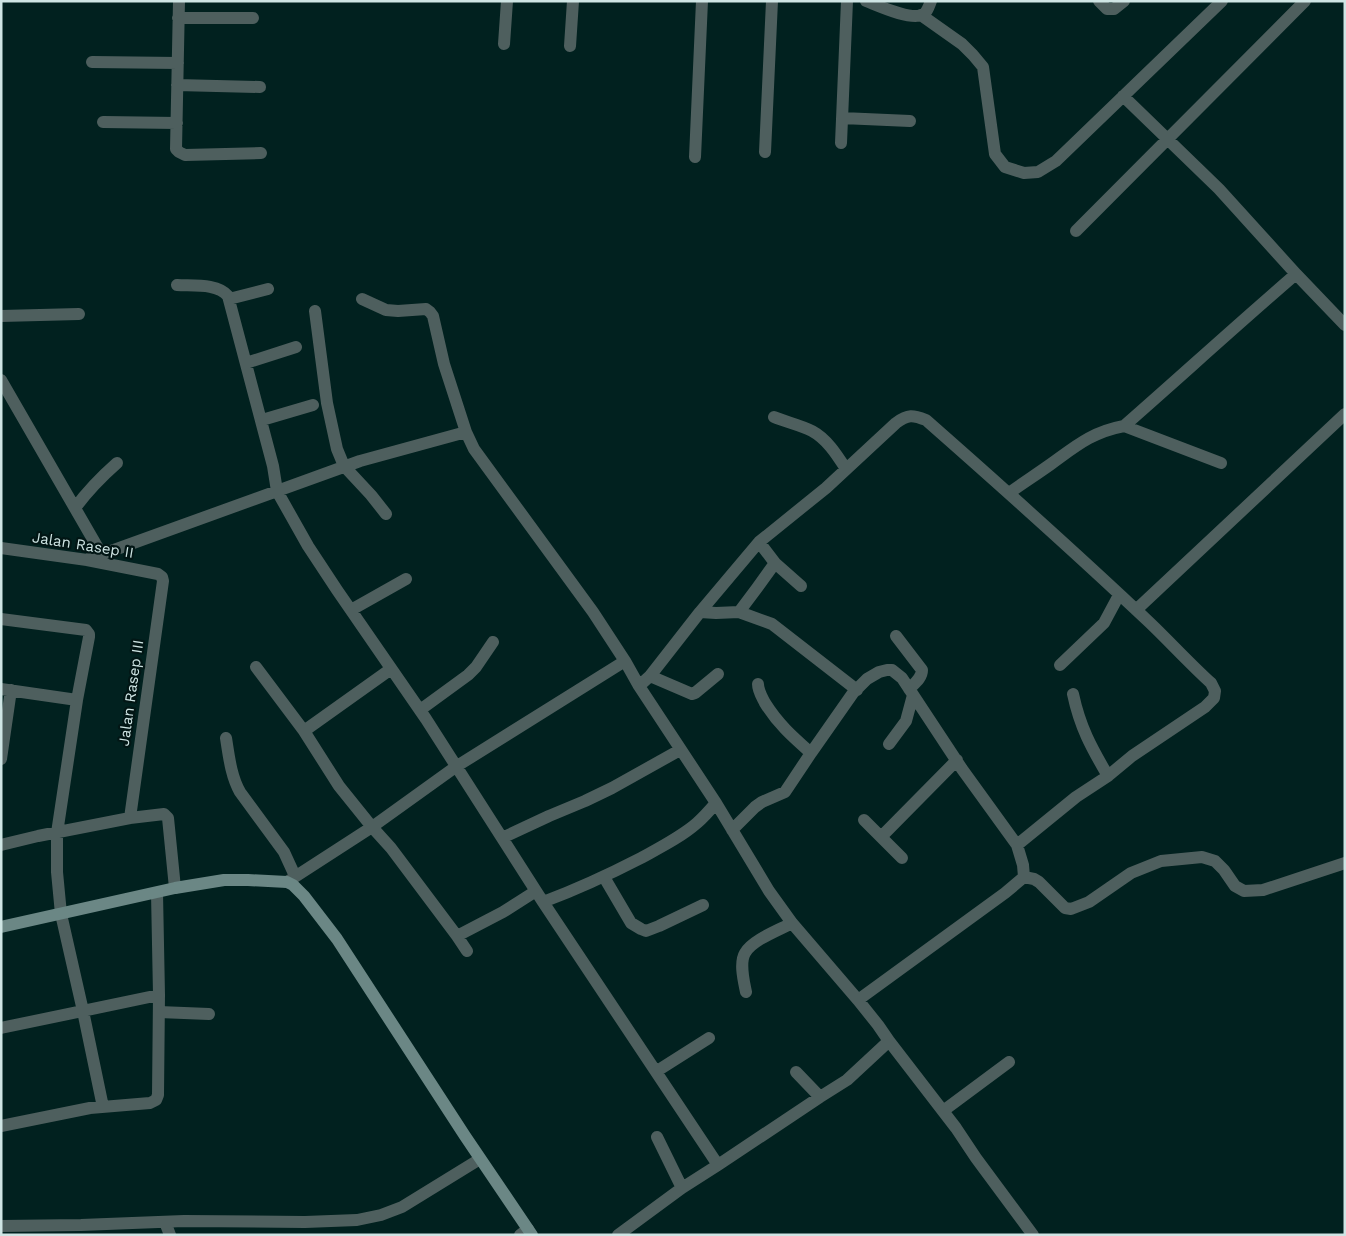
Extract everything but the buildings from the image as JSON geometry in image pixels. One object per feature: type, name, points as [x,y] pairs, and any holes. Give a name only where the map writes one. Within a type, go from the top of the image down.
[{"type":"street","points":[[179,1],[176,148],[179,152],[186,155],[261,153]]},
{"type":"street","points":[[504,44],[507,1]]},
{"type":"street","points":[[570,46],[573,1]]},
{"type":"street","points":[[695,157],[702,1]]},
{"type":"street","points":[[766,152],[772,1]]},
{"type":"street","points":[[841,143],[847,1]]},
{"type":"street","points":[[866,1],[907,15],[921,15],[962,44],[973,55],[983,68],[995,154],[1005,167],[1024,173],[1038,172],[1056,161],[1222,1]]},
{"type":"street","points":[[921,15],[926,11],[931,1]]},
{"type":"street","points":[[1099,1],[1107,9],[1114,9],[1124,1]]},
{"type":"street","points":[[1076,231],[1305,1]]},
{"type":"street","points":[[178,18],[253,18]]},
{"type":"street","points":[[92,62],[178,63]]},
{"type":"street","points":[[177,85],[260,87]]},
{"type":"street","points":[[1123,96],[1219,189],[1296,274],[1342,317]]},
{"type":"street","points":[[842,118],[910,121]]},
{"type":"street","points":[[103,122],[177,124]]},
{"type":"street","points":[[1124,426],[1213,348],[1236,325],[1296,274]]},
{"type":"street","points":[[177,285],[218,288],[224,291],[229,299],[262,420],[277,490],[308,546],[420,710],[539,896],[718,1165]]},
{"type":"street","points":[[229,299],[268,289]]},
{"type":"street","points":[[362,300],[386,310],[426,309],[434,316],[444,364],[466,432],[474,449],[593,612],[680,750],[716,803],[769,891],[792,924],[878,1025],[1032,1234]]},
{"type":"street","points":[[315,311],[328,403],[337,449],[344,466],[386,514]]},
{"type":"street","points":[[1,316],[79,314]]},
{"type":"street","points":[[246,363],[296,346]]},
{"type":"street","points":[[1,380],[102,556]]},
{"type":"street","points":[[262,420],[313,405]]},
{"type":"street","points":[[1136,610],[1345,414]]},
{"type":"street","points":[[639,686],[650,676],[700,612],[759,542],[804,506],[905,416],[916,416],[926,420],[1136,610],[1211,683],[1215,691],[1214,698],[1205,707],[1132,756],[1108,776],[1076,797],[1017,845]]},
{"type":"street","points":[[774,417],[812,431],[828,444],[846,469]]},
{"type":"street","points":[[1009,494],[1073,447],[1107,429],[1124,426],[1221,463]]},
{"type":"street","points":[[87,560],[344,466],[466,432]]},
{"type":"street","points":[[76,508],[87,491],[118,463]]},
{"type":"street","points":[[759,542],[775,563],[801,586]]},
{"type":"street","name":"Jalan Rasep II","points":[[1,548],[87,560],[158,574]]},
{"type":"street","points":[[739,612],[775,563]]},
{"type":"street","name":"Jalan Rasep III","points":[[130,818],[163,581],[162,577],[158,574]]},
{"type":"street","points":[[351,610],[406,579]]},
{"type":"street","points":[[1060,666],[1104,623],[1120,595]]},
{"type":"street","points":[[700,612],[739,612],[772,624],[857,690]]},
{"type":"street","points":[[1,619],[86,630],[89,634],[57,833],[57,872],[61,914],[103,1107]]},
{"type":"street","points":[[889,744],[906,721],[911,692],[922,674],[922,670],[896,636]]},
{"type":"street","points":[[420,710],[476,668],[493,642]]},
{"type":"street","points":[[1,927],[175,888],[224,880],[291,879],[372,827],[456,766],[625,661]]},
{"type":"street","points":[[256,667],[304,731],[340,786],[391,848],[467,951]]},
{"type":"street","points":[[304,731],[391,669]]},
{"type":"street","points":[[732,830],[755,807],[785,792],[811,753],[867,679],[879,672],[892,670],[902,678],[1017,845],[1023,865],[1024,877]]},
{"type":"street","points":[[650,676],[692,694],[718,674]]},
{"type":"street","points":[[758,684],[772,715],[782,728],[811,753]]},
{"type":"street","points":[[1,759],[6,690],[77,700]]},
{"type":"street","points":[[1073,694],[1080,722],[1089,745],[1108,776]]},
{"type":"street","points":[[226,738],[235,783],[284,852],[293,885],[304,896],[337,939],[480,1158],[526,1233]]},
{"type":"street","points":[[502,838],[612,788],[680,750]]},
{"type":"street","points":[[881,837],[957,760]]},
{"type":"street","points":[[457,936],[539,896],[575,890],[604,878],[680,836],[698,822],[716,803]]},
{"type":"street","points":[[1,845],[130,818],[164,814],[168,818],[175,888]]},
{"type":"street","points":[[864,820],[902,858]]},
{"type":"street","points":[[858,1000],[1024,877],[1039,882],[1065,908],[1071,909],[1089,902],[1131,873],[1161,861],[1202,857],[1215,861],[1235,886],[1244,891],[1263,890],[1345,863]]},
{"type":"street","points":[[604,878],[631,924],[641,929],[646,930],[659,926],[703,905]]},
{"type":"street","points":[[1,1126],[90,1108],[150,1103],[157,1098],[159,995],[157,892]]},
{"type":"street","points":[[746,992],[742,971],[744,954],[753,944],[792,924]]},
{"type":"street","points":[[1,1028],[159,995]]},
{"type":"street","points":[[158,1012],[209,1014]]},
{"type":"street","points":[[657,1071],[708,1038]]},
{"type":"street","points":[[618,1235],[682,1188],[847,1080],[889,1041]]},
{"type":"street","points":[[943,1111],[1009,1062]]},
{"type":"street","points":[[796,1072],[820,1097]]},
{"type":"street","points":[[657,1137],[682,1188]]},
{"type":"street","points":[[1,1226],[357,1220],[381,1215],[402,1207],[480,1158]]},
{"type":"street","points":[[165,1222],[170,1235]]}]
